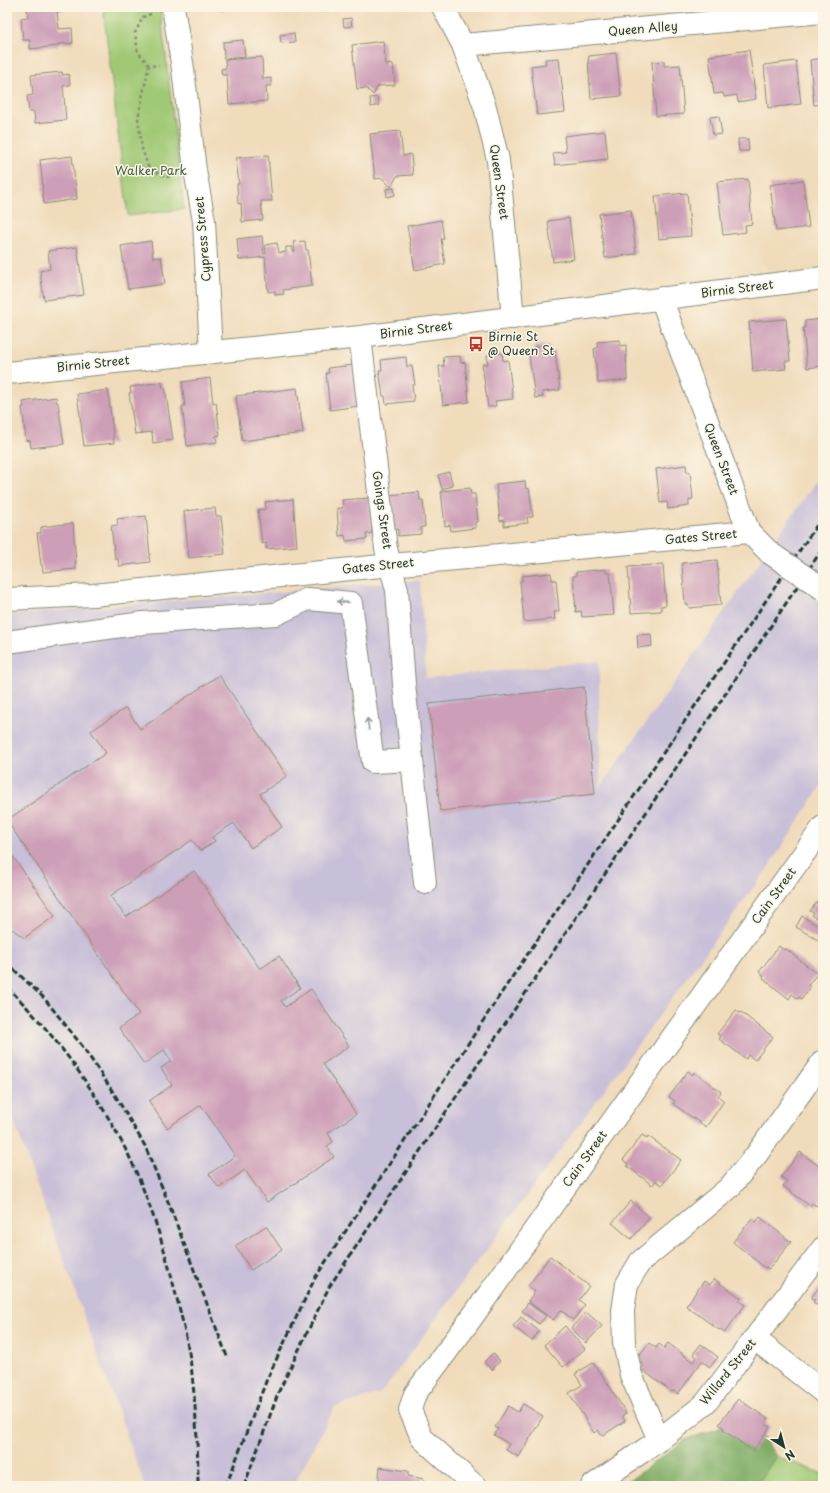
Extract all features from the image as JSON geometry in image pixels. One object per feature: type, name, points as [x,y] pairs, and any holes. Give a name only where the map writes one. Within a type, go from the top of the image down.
[{"type":"street","name":"Queen Street","points":[[443,7],[463,45],[485,106],[498,160],[513,318]]},
{"type":"street","name":"Cypress Street","points":[[164,10],[183,69],[195,170],[204,221],[211,352]]},
{"type":"street","name":"Queen Alley","points":[[463,45],[823,12]]},
{"type":"street","name":"Birnie Street","points":[[7,373],[360,337],[823,278]]},
{"type":"street","name":"Queen Street","points":[[661,298],[749,532],[770,553],[823,589]]},
{"type":"street","name":"Goings Street","points":[[360,337],[386,549],[397,590],[404,684],[425,883]]},
{"type":"street","name":"Gates Street","points":[[7,599],[93,595],[390,565],[749,532]]},
{"type":"street","points":[[7,642],[143,623],[276,614],[308,600],[352,603],[373,762],[412,760]]},
{"type":"street","name":"Cain Street","points":[[475,1486],[422,1438],[410,1410],[415,1394],[475,1314],[823,827]]},
{"type":"street","points":[[659,1440],[631,1375],[624,1343],[623,1311],[627,1284],[640,1262],[729,1188],[757,1154],[823,1061]]},
{"type":"street","name":"Willard Street","points":[[592,1486],[659,1440],[705,1404],[823,1248]]},
{"type":"street","points":[[754,1339],[823,1392]]},
{"type":"path","points":[[164,10],[143,17],[135,34],[138,52],[148,65],[183,69]]},
{"type":"path","points":[[148,65],[138,118],[142,149],[149,169],[167,177],[195,170]]},
{"type":"shaded area","points":[[823,472],[823,783],[768,868],[381,1393],[335,1407],[293,1486],[145,1486],[7,1102],[7,615],[420,580],[426,678],[599,661],[600,788]]},
{"type":"green space","name":"Walker Park","points":[[103,7],[160,7],[184,209],[128,216]]},
{"type":"green space","points":[[749,1418],[776,1456],[756,1486],[622,1486],[685,1440]]},
{"type":"green space","points":[[776,1456],[823,1474],[823,1486],[756,1486]]},
{"type":"building","points":[[27,7],[63,7],[63,10],[57,11],[59,29],[72,28],[73,43],[30,49],[30,40],[23,40],[21,18],[28,17]]},
{"type":"building","points":[[220,7],[236,7],[236,8],[221,10]]},
{"type":"building","points":[[326,7],[351,7],[351,8],[326,11]]},
{"type":"building","points":[[351,18],[352,26],[344,27],[343,19]]},
{"type":"building","points":[[294,33],[295,42],[281,43],[280,35]]},
{"type":"building","points":[[243,40],[245,57],[224,59],[223,42]]},
{"type":"building","points":[[383,41],[386,65],[393,64],[395,85],[378,86],[373,95],[366,88],[357,89],[352,45]]},
{"type":"building","points":[[749,50],[756,99],[738,102],[737,95],[724,97],[723,93],[714,94],[709,56]]},
{"type":"building","points":[[616,53],[621,96],[591,99],[588,61],[589,56]]},
{"type":"building","points":[[262,57],[263,79],[271,78],[271,86],[266,86],[267,101],[229,104],[227,75],[222,75],[221,69],[226,68],[225,60]]},
{"type":"building","points":[[559,58],[565,112],[537,115],[531,66],[546,64],[545,59]]},
{"type":"building","points":[[823,58],[823,104],[814,105],[810,60]]},
{"type":"building","points":[[664,61],[664,66],[680,65],[684,114],[656,116],[652,62]]},
{"type":"building","points":[[796,61],[801,104],[768,108],[764,65]]},
{"type":"building","points":[[62,72],[63,75],[69,74],[70,85],[63,86],[66,120],[35,123],[34,112],[29,112],[27,96],[33,95],[31,75]]},
{"type":"building","points":[[377,97],[379,105],[371,107],[370,98]]},
{"type":"building","points":[[719,116],[722,134],[713,135],[710,117]]},
{"type":"building","points":[[400,131],[403,156],[411,154],[413,175],[397,176],[391,187],[382,178],[375,179],[370,134]]},
{"type":"building","points":[[605,131],[608,159],[555,165],[553,153],[566,152],[564,136]]},
{"type":"building","points":[[738,139],[748,139],[749,151],[739,151]]},
{"type":"building","points":[[268,155],[272,201],[261,201],[263,220],[242,222],[241,203],[238,204],[237,184],[239,184],[236,158]]},
{"type":"building","points":[[72,156],[77,199],[44,204],[40,160]]},
{"type":"building","points":[[748,179],[752,224],[745,225],[746,232],[723,235],[717,182]]},
{"type":"building","points":[[803,180],[809,227],[776,231],[770,185]]},
{"type":"building","points":[[394,188],[395,195],[387,197],[386,189]]},
{"type":"building","points":[[820,188],[823,188],[823,210],[822,210]]},
{"type":"building","points":[[687,193],[691,236],[659,239],[655,196]]},
{"type":"building","points":[[631,210],[636,254],[605,258],[599,214]]},
{"type":"building","points":[[569,218],[574,259],[553,262],[548,221]]},
{"type":"building","points":[[441,220],[444,239],[441,239],[445,264],[415,270],[407,226]]},
{"type":"building","points":[[262,236],[264,254],[266,254],[265,245],[277,243],[279,253],[286,252],[286,247],[292,247],[293,252],[295,251],[293,242],[305,241],[306,250],[308,250],[312,286],[283,290],[284,294],[275,295],[275,291],[268,292],[265,257],[239,260],[237,239]]},
{"type":"building","points":[[151,241],[153,258],[161,257],[165,284],[128,289],[121,246]]},
{"type":"building","points":[[77,247],[84,295],[44,300],[40,271],[50,269],[48,251]]},
{"type":"building","points":[[786,319],[790,361],[785,361],[786,369],[753,372],[749,322]]},
{"type":"building","points":[[823,319],[823,366],[807,368],[803,328],[805,328],[805,321]]},
{"type":"building","points":[[620,340],[621,346],[626,345],[627,380],[598,383],[594,349],[598,348],[597,342]]},
{"type":"building","points":[[549,345],[551,352],[555,351],[560,390],[542,392],[543,397],[535,398],[529,356],[535,355],[534,347]]},
{"type":"building","points":[[502,353],[503,361],[508,360],[513,399],[495,401],[496,406],[488,407],[482,364],[488,364],[487,355]]},
{"type":"building","points":[[460,356],[461,363],[465,362],[469,402],[443,405],[439,366],[444,366],[443,357]]},
{"type":"building","points":[[406,357],[407,367],[412,366],[415,385],[412,385],[414,401],[386,404],[385,396],[383,396],[379,370],[382,370],[381,360]]},
{"type":"building","points":[[353,365],[359,406],[330,410],[326,373],[329,373],[328,368]]},
{"type":"building","points":[[210,378],[213,403],[216,402],[220,435],[216,436],[217,442],[187,446],[182,406],[185,406],[182,382]]},
{"type":"building","points":[[162,382],[163,389],[165,388],[173,440],[153,443],[152,432],[135,434],[129,393],[131,393],[130,387]]},
{"type":"building","points":[[297,388],[303,433],[242,441],[236,396]]},
{"type":"building","points":[[108,390],[114,443],[84,446],[77,394]]},
{"type":"building","points":[[56,397],[64,444],[31,448],[30,440],[26,441],[22,407],[24,407],[23,402]]},
{"type":"building","points":[[686,465],[687,472],[690,472],[693,499],[689,500],[689,506],[668,509],[667,502],[660,503],[656,469]]},
{"type":"building","points":[[449,472],[453,486],[442,489],[438,475]]},
{"type":"building","points":[[525,481],[526,489],[529,488],[533,517],[527,517],[528,523],[504,526],[504,520],[500,521],[496,484]]},
{"type":"building","points":[[470,488],[471,494],[475,494],[478,522],[475,522],[475,528],[451,531],[450,525],[445,526],[441,491]]},
{"type":"building","points":[[419,492],[420,500],[423,500],[425,527],[421,527],[421,534],[398,536],[398,529],[392,530],[389,495]]},
{"type":"building","points":[[369,498],[372,533],[366,534],[367,539],[346,541],[345,535],[339,536],[337,508],[343,508],[342,500]]},
{"type":"building","points":[[293,499],[297,546],[266,549],[266,543],[262,544],[258,510],[266,509],[265,502]]},
{"type":"building","points":[[215,508],[216,516],[221,516],[225,554],[189,558],[184,511]]},
{"type":"building","points":[[146,516],[150,562],[119,566],[118,559],[115,559],[111,526],[118,525],[117,519]]},
{"type":"building","points":[[73,523],[76,569],[43,572],[37,533],[41,533],[41,527]]},
{"type":"building","points":[[717,560],[721,605],[689,608],[688,604],[685,604],[682,563]]},
{"type":"building","points":[[663,564],[666,605],[661,606],[661,611],[631,613],[628,567]]},
{"type":"building","points":[[606,569],[606,573],[610,573],[614,615],[582,617],[581,611],[576,612],[573,576],[576,576],[576,572]]},
{"type":"building","points":[[551,573],[552,580],[556,580],[559,611],[554,612],[555,619],[524,622],[520,581],[522,581],[522,576]]},
{"type":"building","points":[[651,634],[652,646],[638,648],[637,635]]},
{"type":"building","points":[[219,675],[287,776],[260,794],[282,827],[251,848],[234,823],[212,837],[215,841],[200,851],[192,840],[110,896],[126,917],[194,871],[260,969],[279,956],[300,988],[281,1001],[285,1007],[311,989],[349,1046],[323,1064],[356,1114],[328,1133],[333,1142],[327,1146],[334,1157],[267,1202],[245,1170],[219,1188],[209,1174],[235,1156],[201,1105],[167,1128],[149,1101],[172,1085],[161,1068],[171,1061],[164,1050],[144,1064],[119,1028],[139,1014],[7,821],[106,753],[91,731],[126,708],[140,729]]},
{"type":"building","points":[[584,687],[595,794],[440,811],[429,704]]},
{"type":"building","points":[[7,848],[55,916],[24,938],[7,925]]},
{"type":"building","points":[[823,894],[823,924],[812,915],[814,913],[810,911]]},
{"type":"building","points":[[802,916],[823,929],[823,943],[796,927]]},
{"type":"building","points":[[779,946],[784,950],[785,948],[817,974],[808,985],[811,987],[801,999],[799,997],[798,999],[792,994],[789,999],[763,978],[764,976],[759,972]]},
{"type":"building","points":[[736,1010],[740,1013],[741,1012],[773,1037],[755,1060],[748,1055],[746,1059],[719,1039],[721,1037],[717,1034]]},
{"type":"building","points":[[688,1071],[693,1075],[694,1072],[721,1092],[718,1096],[724,1101],[706,1127],[673,1104],[675,1101],[669,1097]]},
{"type":"building","points":[[642,1135],[647,1138],[648,1136],[681,1160],[662,1185],[656,1181],[652,1185],[627,1166],[628,1164],[623,1160]]},
{"type":"building","points":[[800,1152],[823,1169],[823,1197],[817,1206],[812,1203],[810,1206],[783,1186],[787,1181],[781,1177]]},
{"type":"building","points":[[631,1201],[650,1218],[631,1239],[612,1223]]},
{"type":"building","points":[[760,1217],[791,1242],[769,1269],[766,1267],[765,1268],[733,1242],[752,1218],[756,1222]]},
{"type":"building","points":[[266,1226],[282,1250],[251,1270],[235,1246]]},
{"type":"building","points":[[550,1256],[589,1286],[579,1300],[585,1305],[573,1320],[561,1310],[553,1320],[528,1301],[535,1291],[528,1286]]},
{"type":"building","points":[[714,1279],[741,1298],[739,1301],[745,1305],[725,1332],[720,1329],[719,1330],[686,1306],[704,1281],[710,1285]]},
{"type":"building","points":[[823,1282],[823,1310],[813,1302],[815,1300],[811,1298]]},
{"type":"building","points":[[528,1303],[546,1316],[539,1324],[522,1311]]},
{"type":"building","points":[[586,1312],[602,1326],[586,1343],[571,1328]]},
{"type":"building","points":[[521,1317],[539,1331],[532,1341],[513,1326]]},
{"type":"building","points":[[565,1326],[585,1349],[563,1367],[544,1345]]},
{"type":"building","points":[[649,1343],[656,1348],[659,1344],[664,1348],[668,1343],[693,1362],[697,1357],[693,1354],[701,1344],[718,1357],[710,1367],[702,1361],[678,1394],[674,1391],[672,1392],[641,1369],[644,1365],[636,1359]]},
{"type":"building","points":[[493,1353],[500,1361],[492,1370],[484,1362]]},
{"type":"building","points":[[593,1363],[626,1413],[622,1416],[625,1421],[602,1436],[598,1430],[594,1433],[569,1393],[582,1385],[575,1374]]},
{"type":"building","points":[[738,1399],[768,1419],[765,1424],[770,1427],[753,1451],[723,1430],[724,1428],[719,1424]]},
{"type":"building","points":[[523,1404],[543,1416],[519,1457],[506,1450],[509,1444],[494,1435],[498,1429],[495,1427],[508,1406],[518,1412]]},
{"type":"building","points":[[380,1467],[408,1471],[408,1476],[424,1479],[423,1486],[378,1486]]},
{"type":"railway","points":[[226,1486],[267,1379],[315,1278],[498,998],[823,516]]},
{"type":"railway","points":[[244,1486],[279,1391],[329,1287],[823,548]]},
{"type":"railway","points":[[7,963],[44,998],[83,1047],[115,1095],[145,1146],[167,1199],[228,1359]]},
{"type":"railway","points":[[7,987],[43,1025],[90,1088],[117,1133],[143,1189],[166,1257],[180,1311],[191,1364],[195,1402],[198,1486]]},
{"type":"place","name":"Birnie St @ Queen St","points":[[476,344]]}]
